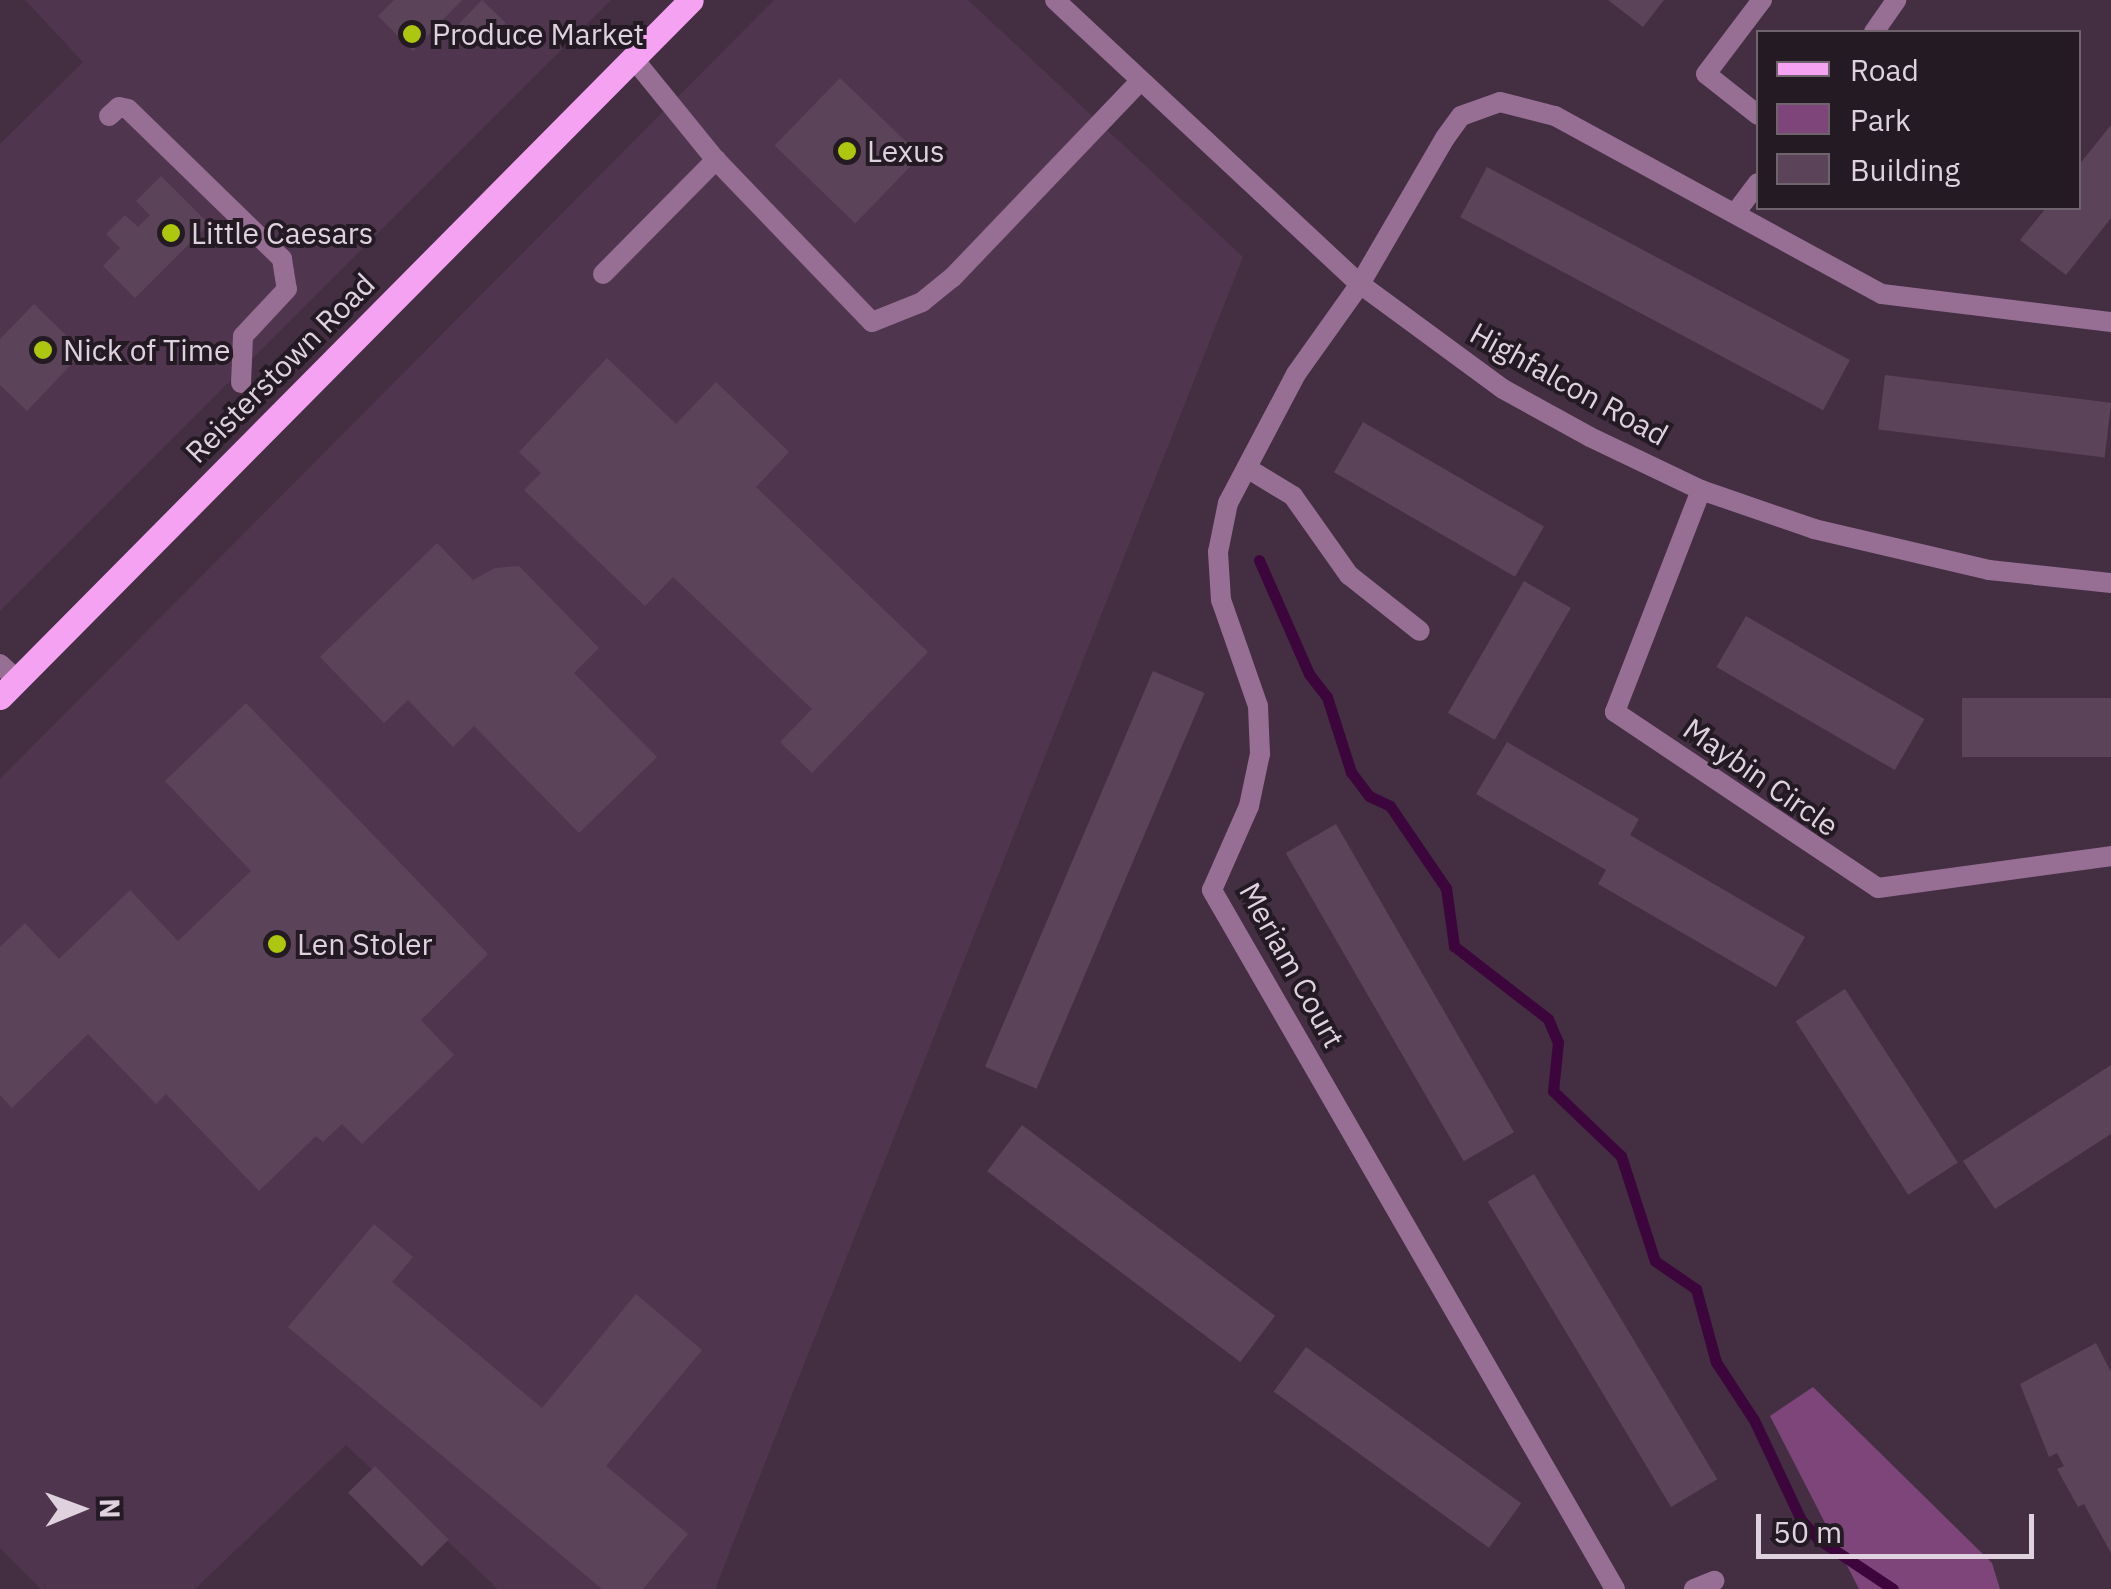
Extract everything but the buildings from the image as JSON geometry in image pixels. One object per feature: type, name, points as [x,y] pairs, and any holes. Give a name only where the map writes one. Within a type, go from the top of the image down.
[{"type":"main road","name":"Reisterstown Road","points":[[5,681],[691,0]]},
{"type":"street","name":"Highfalcon Road","points":[[1055,0],[1360,284],[1504,389],[1700,490],[1895,552],[2111,583]]},
{"type":"street","points":[[1756,113],[1706,74],[1762,0]]},
{"type":"street","points":[[1875,30],[1896,0]]},
{"type":"street","points":[[634,58],[716,160],[872,322],[922,302],[952,278],[1140,81]]},
{"type":"street","name":"Meriam Court","points":[[1615,1589],[1212,890],[1249,806],[1260,754],[1258,706],[1221,600],[1218,552],[1228,502],[1296,374],[1360,284],[1453,127],[1461,116],[1500,102],[1555,116],[1882,294],[2111,322]]},
{"type":"street","points":[[109,116],[119,106],[128,109],[282,259],[287,289],[243,336],[241,382]]},
{"type":"street","points":[[604,274],[716,160]]},
{"type":"street","points":[[1736,212],[1756,186]]},
{"type":"street","points":[[1247,468],[1293,496],[1350,575],[1420,631]]},
{"type":"street","name":"Maybin Circle","points":[[1700,490],[1615,712],[1878,888],[2111,856]]},
{"type":"street","points":[[1694,1589],[1714,1581]]},
{"type":"shaded area","points":[[25,0],[611,0],[0,611],[0,144],[83,62]]},
{"type":"shaded area","points":[[774,0],[968,0],[1243,257],[715,1589],[498,1589],[346,1445],[195,1589],[41,1589],[0,1548],[0,779]]},
{"type":"green space","points":[[1813,1387],[1992,1563],[2000,1589],[1859,1589],[1770,1416]]},
{"type":"waterway","points":[[1259,560],[1309,674],[1327,697],[1351,772],[1369,796],[1390,806],[1446,888],[1454,946],[1548,1019],[1558,1042],[1553,1091],[1621,1156],[1655,1261],[1696,1289],[1716,1362],[1754,1420],[1801,1520],[1818,1539],[1893,1589]]},
{"type":"place","name":"Produce Market","points":[[412,34]]},
{"type":"place","name":"Lexus","points":[[847,151]]},
{"type":"place","name":"Little Caesars","points":[[171,233]]},
{"type":"place","name":"Nick of Time","points":[[43,350]]},
{"type":"place","name":"Len Stoler","points":[[277,944]]}]
